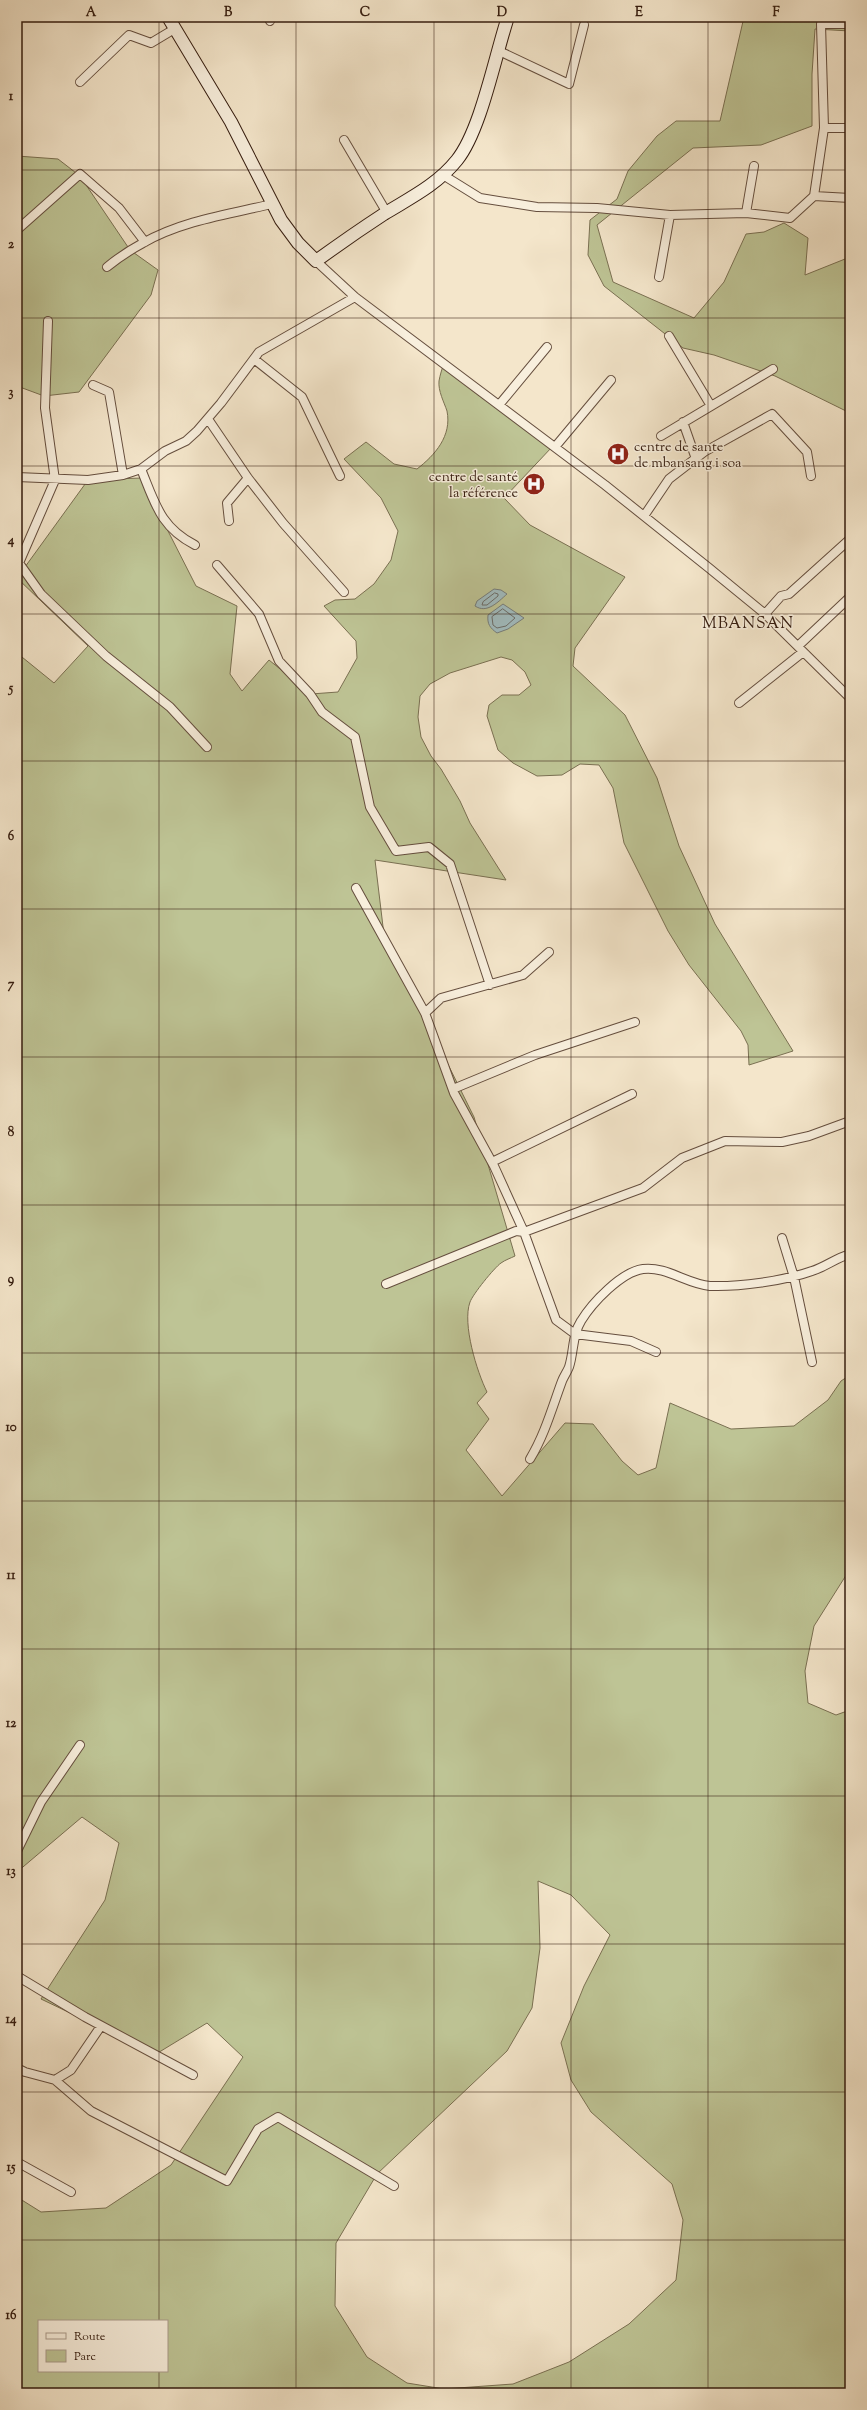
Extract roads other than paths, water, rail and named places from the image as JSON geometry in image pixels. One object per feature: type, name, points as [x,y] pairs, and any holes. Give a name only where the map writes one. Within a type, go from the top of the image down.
[{"type":"street","points":[[168,17],[176,28],[194,62],[231,122],[272,204],[298,243],[316,261],[355,297],[555,447],[644,516],[765,614],[850,698]]},
{"type":"street","points":[[316,261],[387,213],[423,191],[443,175],[458,160],[469,141],[481,109],[497,50],[508,17]]},
{"type":"street","points":[[443,175],[480,198],[537,208],[597,208],[670,214],[746,213],[790,218],[814,196],[824,128],[821,24],[850,24]]},
{"type":"street","points":[[497,50],[569,84],[584,25]]},
{"type":"street","points":[[80,82],[129,35],[151,43],[176,28]]},
{"type":"street","points":[[824,128],[850,128]]},
{"type":"street","points":[[344,140],[387,213]]},
{"type":"street","points":[[746,213],[754,166]]},
{"type":"street","points":[[17,230],[80,174],[119,208],[145,242]]},
{"type":"street","points":[[814,196],[850,198]]},
{"type":"street","points":[[107,267],[145,242],[215,217],[272,204]]},
{"type":"street","points":[[659,277],[670,214]]},
{"type":"street","points":[[17,477],[55,480],[104,479],[141,469],[165,451],[186,441],[208,419],[259,352],[355,297]]},
{"type":"street","points":[[48,321],[45,408],[55,480],[19,563],[42,594],[106,656],[170,707],[207,747]]},
{"type":"street","points":[[669,336],[711,406]]},
{"type":"street","points":[[499,405],[547,347]]},
{"type":"street","points":[[254,359],[302,397],[340,476]]},
{"type":"street","points":[[661,436],[773,369]]},
{"type":"street","points":[[555,447],[611,380]]},
{"type":"street","points":[[93,385],[109,392],[123,475]]},
{"type":"street","points":[[644,516],[669,479],[696,459],[772,414],[807,452],[811,476]]},
{"type":"street","points":[[208,419],[248,478],[284,524],[344,592]]},
{"type":"street","points":[[683,422],[696,459]]},
{"type":"street","points":[[141,469],[158,509],[170,528],[176,535],[195,544]]},
{"type":"street","points":[[229,521],[227,503],[248,478]]},
{"type":"street","points":[[765,614],[781,596],[789,594],[850,539]]},
{"type":"street","points":[[217,565],[259,614],[279,661],[310,694],[322,712],[355,737],[370,807],[396,851],[429,847],[450,864],[490,985]]},
{"type":"street","points":[[739,703],[801,649],[850,597]]},
{"type":"street","points":[[356,888],[425,1013],[453,1089],[492,1162],[524,1232],[556,1320],[575,1334],[631,1341],[656,1352]]},
{"type":"street","points":[[425,1013],[441,998],[523,975],[548,952]]},
{"type":"street","points":[[453,1089],[535,1056],[635,1022]]},
{"type":"street","points":[[492,1162],[632,1094]]},
{"type":"street","points":[[386,1284],[516,1231],[524,1232],[643,1188],[682,1158],[725,1141],[782,1142],[809,1136],[850,1121]]},
{"type":"street","points":[[782,1238],[794,1277],[812,1362]]},
{"type":"street","points":[[530,1459],[541,1442],[569,1368],[575,1334],[581,1321],[607,1290],[634,1272],[643,1269],[666,1273],[710,1286],[794,1277],[814,1271],[838,1257],[850,1254]]},
{"type":"street","points":[[17,1851],[41,1802],[80,1745]]},
{"type":"street","points":[[17,1976],[101,2026],[193,2075]]},
{"type":"street","points":[[55,2080],[71,2070],[101,2026]]},
{"type":"street","points":[[17,2068],[25,2072],[55,2080],[91,2111],[227,2181],[258,2129],[278,2117],[394,2186]]},
{"type":"street","points":[[17,2162],[71,2192]]},
{"type":"water","points":[[494,589],[501,590],[507,594],[488,608],[484,609],[475,606],[477,601]]},
{"type":"water","points":[[503,604],[524,618],[508,629],[497,633],[490,626],[488,615]]},
{"type":"place","name":"centre de sante de mbansang i soa","points":[[618,454]]},
{"type":"place","name":"centre de santé la référence","points":[[534,484]]},
{"type":"district","name":"MBANSAN","points":[[748,622]]}]
